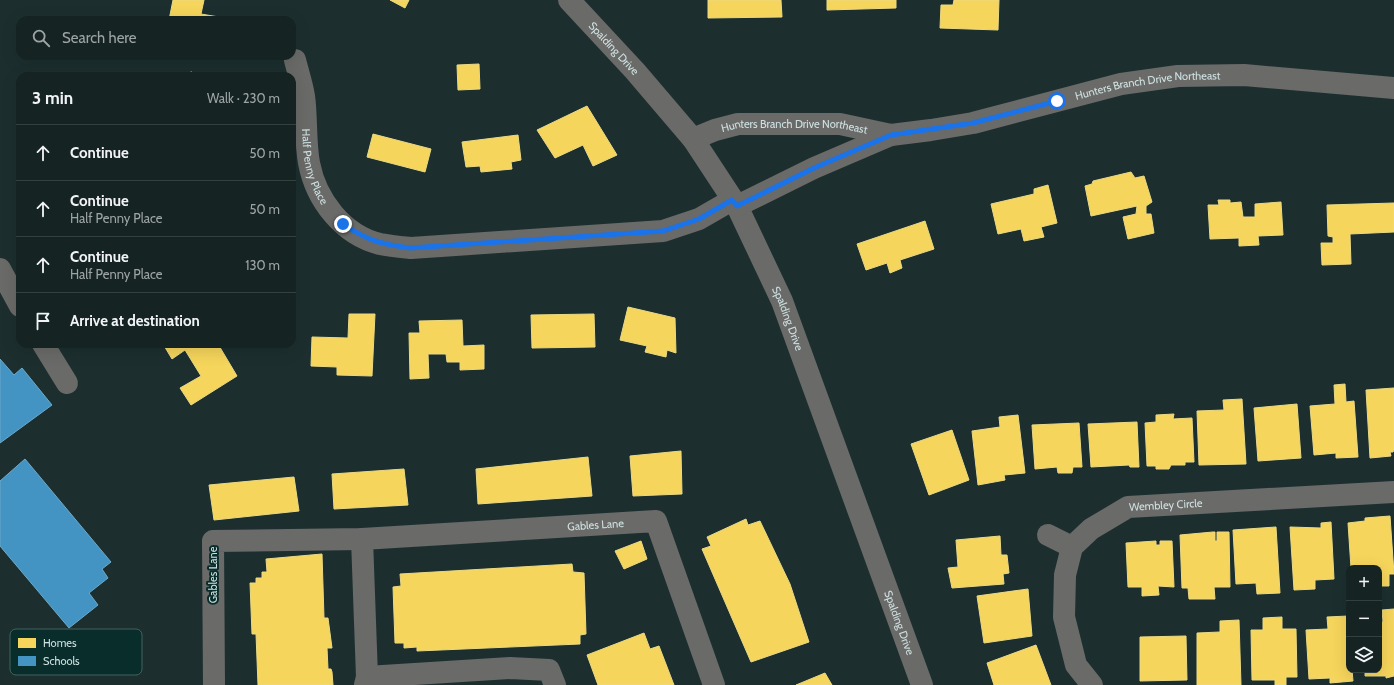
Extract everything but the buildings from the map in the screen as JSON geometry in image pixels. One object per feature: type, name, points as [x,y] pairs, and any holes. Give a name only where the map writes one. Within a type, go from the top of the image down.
[{"type":"street","name":"Spalding Drive","points":[[569,0],[635,71],[693,139],[734,203],[760,252],[782,301],[922,685]]},
{"type":"street","name":"Half Penny Place","points":[[295,60],[304,96],[309,163],[317,190],[328,208],[343,224],[360,236],[380,244],[410,248],[663,231],[699,219],[891,135]]},
{"type":"street","name":"Hunters Branch Drive Northeast","points":[[693,139],[715,130],[738,124],[840,124],[891,135],[973,123],[1121,84],[1178,76],[1244,75],[1394,88]]},
{"type":"street","points":[[0,270],[16,299]]},
{"type":"street","points":[[45,348],[67,384]]},
{"type":"street","name":"Wembley Circle","points":[[1072,547],[1091,529],[1128,507],[1394,492]]},
{"type":"street","name":"Gables Lane","points":[[214,685],[212,541],[362,538],[656,521],[714,685]]},
{"type":"street","points":[[1048,535],[1072,547],[1065,575],[1064,618],[1076,665],[1092,685]]},
{"type":"street","points":[[362,538],[366,681],[510,677],[549,670],[555,685]]},
{"type":"route","points":[[343,224],[360,236],[380,244],[410,248],[663,231],[699,219],[732,200],[737,206],[814,168],[854,153],[891,135],[973,123],[1057,101]]}]
